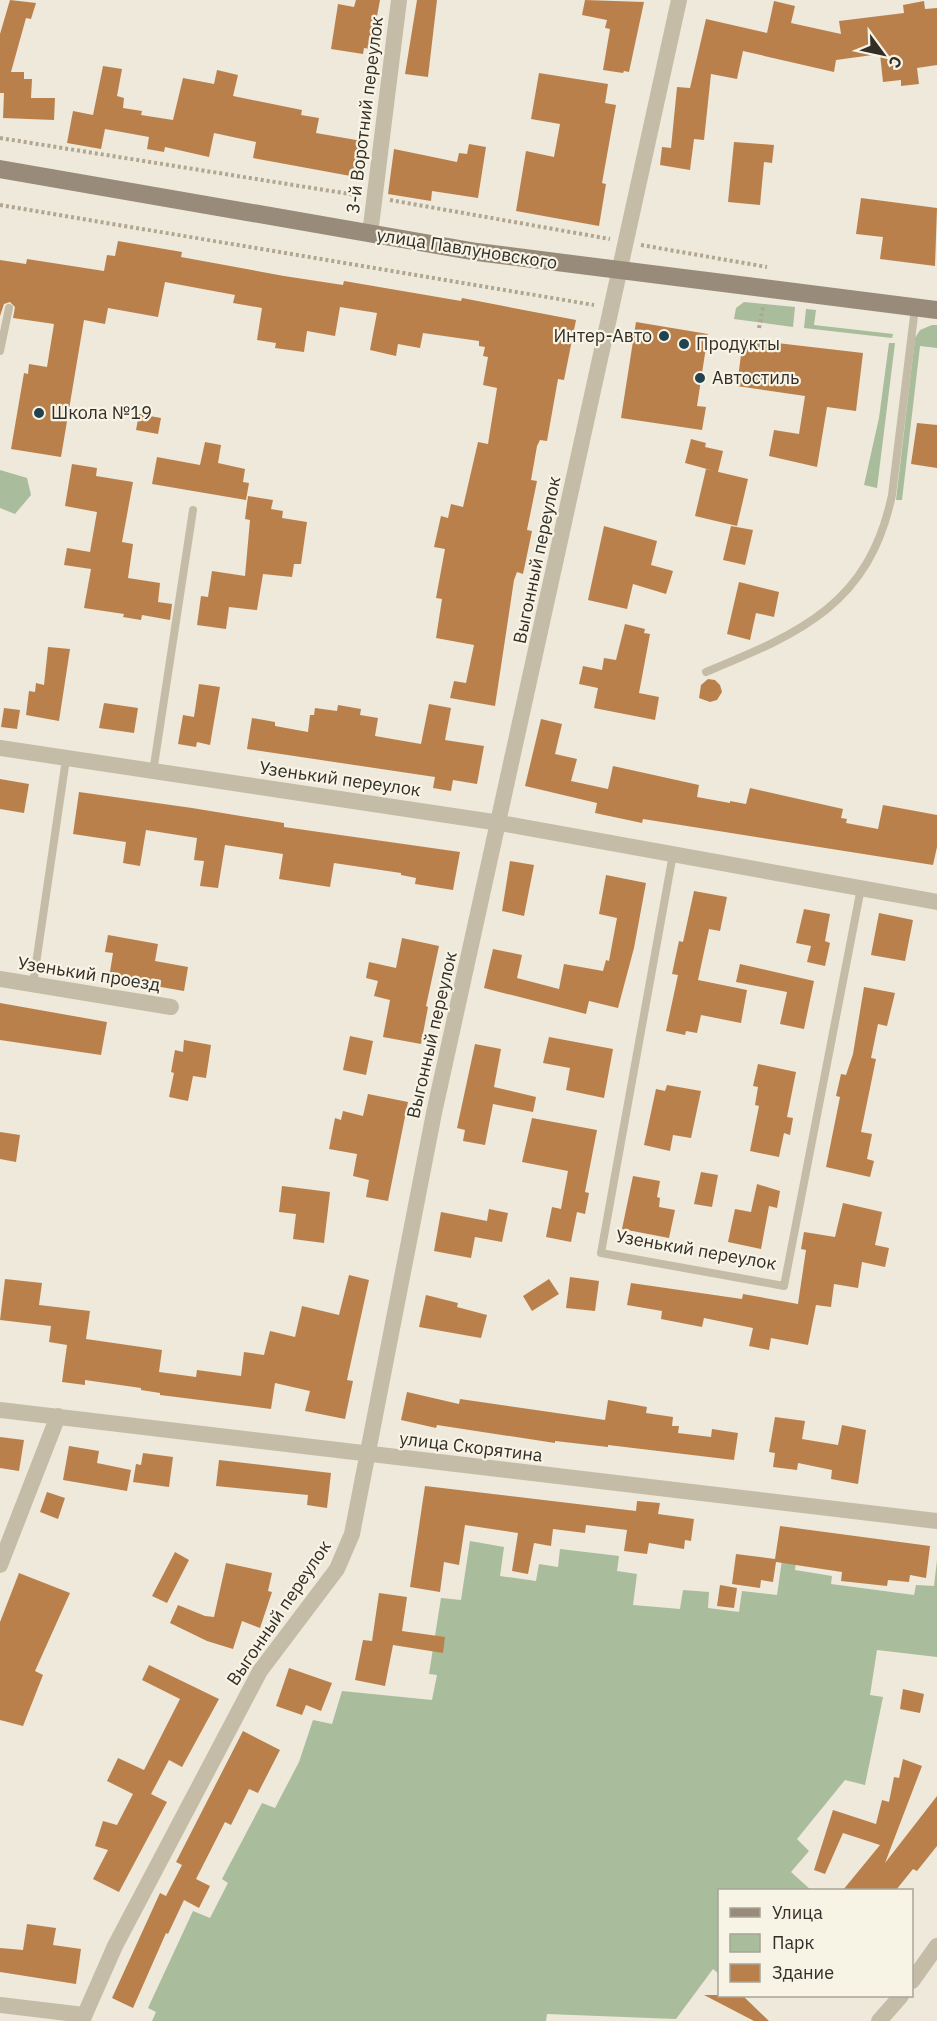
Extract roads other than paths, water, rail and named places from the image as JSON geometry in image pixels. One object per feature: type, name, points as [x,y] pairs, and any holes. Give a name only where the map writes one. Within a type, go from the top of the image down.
[{"type":"street","name":"3-й Воротний переулок","points":[[370,234],[399,0]]},
{"type":"street","name":"Выгонный переулок","points":[[83,2018],[115,1946],[260,1671],[322,1590],[345,1554],[352,1534],[434,1113],[500,823],[679,0]]},
{"type":"street","name":"улица Павлуновского","points":[[0,170],[477,252],[937,310]]},
{"type":"street","name":"Узенький переулок","points":[[0,748],[500,823],[937,902]]},
{"type":"street","name":"Узенький проезд","points":[[0,979],[171,1007]]},
{"type":"street","name":"улица Скорятина","points":[[0,1410],[937,1521]]},
{"type":"street","points":[[0,1565],[58,1416]]},
{"type":"street","points":[[913,1980],[937,1946]]},
{"type":"street","points":[[879,2021],[899,1997]]},
{"type":"street","points":[[0,2005],[83,2018]]},
{"type":"lane","points":[[0,351],[9,308]]},
{"type":"lane","points":[[706,672],[807,626],[836,603],[863,569],[887,519],[892,495],[915,308]]},
{"type":"lane","points":[[153,772],[193,510]]},
{"type":"lane","points":[[33,984],[66,759]]},
{"type":"lane","name":"Узенький переулок","points":[[673,854],[602,1253],[784,1286],[861,888]]},
{"type":"place","name":"Интер-Авто","points":[[664,336]]},
{"type":"place","name":"Продукты","points":[[684,344]]},
{"type":"place","name":"Автостиль","points":[[700,378]]},
{"type":"place","name":"Школа №19","points":[[39,413]]}]
